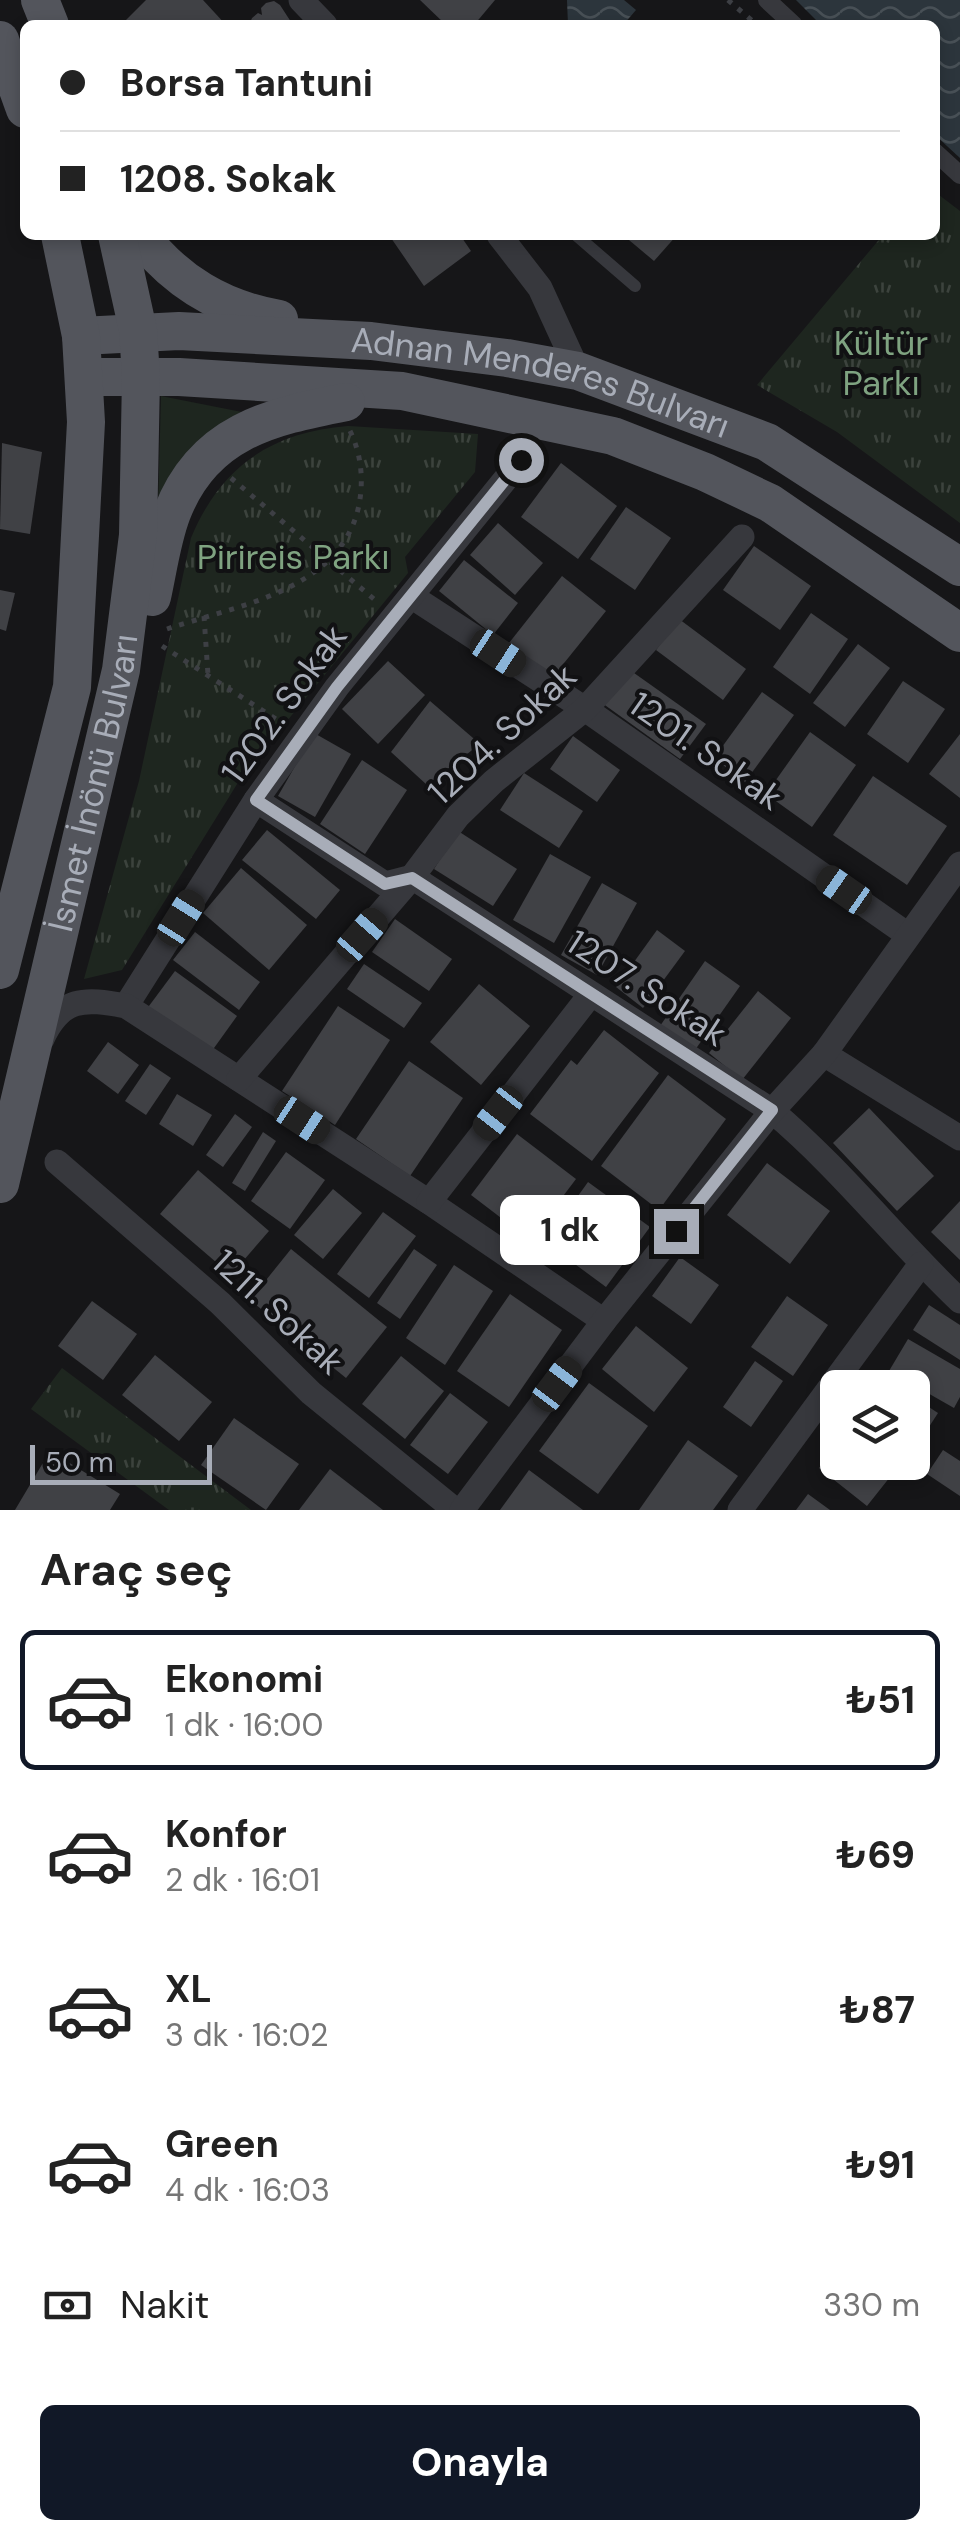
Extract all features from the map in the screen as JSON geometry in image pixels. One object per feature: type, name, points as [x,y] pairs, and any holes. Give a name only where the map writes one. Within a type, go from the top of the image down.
[{"type":"main road","points":[[0,40],[20,96]]},
{"type":"main road","points":[[61,240],[80,336]]},
{"type":"main road","points":[[118,240],[138,330]]},
{"type":"main road","points":[[144,240],[170,269],[221,302],[256,315],[334,328],[371,342]]},
{"type":"main road","name":"Adnan Menderes Bulvarı","points":[[80,336],[138,330],[371,342],[507,358],[578,371],[766,442],[960,567]]},
{"type":"main road","name":"İsmet İnönü Bulvarı","points":[[0,1184],[121,670],[138,534],[138,330]]},
{"type":"main road","name":"İsmet İnönü Bulvarı","points":[[0,970],[72,687],[86,422],[80,336]]},
{"type":"main road","name":"Adnan Menderes Bulvarı","points":[[84,378],[141,377],[402,391],[614,436],[770,503],[960,633]]},
{"type":"main road","points":[[121,670],[148,614],[170,517],[205,460],[261,421],[402,391]]},
{"type":"street","points":[[301,0],[321,20]]},
{"type":"street","points":[[766,0],[788,20]]},
{"type":"street","points":[[940,157],[960,175]]},
{"type":"street","points":[[502,240],[540,288],[578,371]]},
{"type":"street","name":"1202. Sokak","points":[[126,1006],[256,800],[302,736],[521,460]]},
{"type":"street","name":"1204. Sokak","points":[[238,1079],[412,878],[458,816],[494,781],[585,709],[742,536]]},
{"type":"street","name":"1201. Sokak","points":[[402,606],[585,709],[908,935]]},
{"type":"street","name":"1207. Sokak","points":[[256,800],[385,884],[412,878],[772,1110],[811,1143],[960,1301]]},
{"type":"street","points":[[459,1510],[772,1110],[824,1054],[960,864]]},
{"type":"street","points":[[428,1202],[590,994]]},
{"type":"street","points":[[29,1066],[50,1021],[66,1006],[91,999],[126,1006],[604,1321]]},
{"type":"street","points":[[824,1054],[960,1138]]},
{"type":"street","name":"1211. Sokak","points":[[57,1162],[220,1303],[311,1393],[459,1510]]},
{"type":"street","points":[[740,1510],[921,1264]]},
{"type":"lane","points":[[582,240],[635,286]]},
{"type":"path","points":[[728,0],[751,20]]},
{"type":"path","points":[[167,629],[298,584],[329,561],[352,526],[361,491],[358,455],[346,422]]},
{"type":"path","points":[[225,472],[329,561],[402,606]]},
{"type":"path","points":[[204,616],[208,675]]},
{"type":"path","points":[[162,646],[302,736]]},
{"type":"green space","name":"Kültür Parkı","points":[[940,196],[960,211],[960,523],[837,432],[757,385],[879,240],[940,240]]},
{"type":"green space","points":[[161,396],[257,415],[158,509]]},
{"type":"green space","name":"Pirireis Parkı","points":[[348,426],[478,434],[475,472],[405,557],[408,573],[242,776],[122,970],[84,979],[139,781],[191,538],[218,491],[252,457],[296,436]]},
{"type":"green space","points":[[62,1368],[251,1510],[169,1510],[31,1409]]},
{"type":"water","points":[[567,0],[624,0],[636,10],[627,20],[568,20]]},
{"type":"water","points":[[796,0],[960,0],[960,158],[940,140],[940,20],[816,20]]},
{"type":"building","points":[[146,0],[203,0],[221,20],[126,20]]},
{"type":"building","points":[[420,0],[495,0],[478,20],[441,20]]},
{"type":"building","points":[[274,1],[280,5],[290,20],[251,20],[258,13],[262,15],[261,8]]},
{"type":"building","points":[[392,240],[463,240],[471,251],[424,286]]},
{"type":"building","points":[[629,240],[673,240],[654,261]]},
{"type":"building","points":[[2,443],[42,452],[30,534],[0,529]]},
{"type":"building","points":[[561,463],[617,506],[578,559],[521,517]]},
{"type":"building","points":[[626,507],[671,538],[635,590],[590,559]]},
{"type":"building","points":[[498,523],[543,563],[515,595],[470,555]]},
{"type":"building","points":[[754,546],[811,586],[780,630],[723,590]]},
{"type":"building","points":[[464,560],[518,603],[493,635],[439,591]]},
{"type":"building","points":[[562,576],[606,611],[552,678],[509,643]]},
{"type":"building","points":[[0,590],[15,593],[6,631],[0,629]]},
{"type":"building","points":[[811,613],[848,639],[810,694],[773,667]]},
{"type":"building","points":[[679,619],[746,669],[723,700],[656,650]]},
{"type":"building","points":[[858,644],[890,668],[845,727],[813,703]]},
{"type":"building","points":[[388,661],[425,695],[378,744],[342,709]]},
{"type":"building","points":[[627,668],[706,724],[680,759],[602,703]]},
{"type":"building","points":[[903,681],[945,709],[908,763],[867,734]]},
{"type":"building","points":[[762,692],[794,715],[745,782],[714,758]]},
{"type":"building","points":[[430,701],[480,744],[427,785],[391,752]]},
{"type":"building","points":[[810,732],[856,765],[812,827],[766,794]]},
{"type":"building","points":[[314,733],[351,754],[315,817],[278,796]]},
{"type":"building","points":[[960,734],[960,798],[929,774]]},
{"type":"building","points":[[573,736],[620,770],[597,802],[550,769]]},
{"type":"building","points":[[362,760],[407,790],[365,854],[320,824]]},
{"type":"building","points":[[524,773],[583,811],[559,848],[500,810]]},
{"type":"building","points":[[873,776],[947,826],[907,885],[833,835]]},
{"type":"building","points":[[267,830],[340,890],[316,919],[242,860]]},
{"type":"building","points":[[458,831],[517,869],[493,906],[434,869]]},
{"type":"building","points":[[550,854],[591,877],[554,943],[513,920]]},
{"type":"building","points":[[241,868],[307,925],[269,970],[203,913]]},
{"type":"building","points":[[602,883],[637,903],[597,975],[561,955]]},
{"type":"building","points":[[395,919],[452,959],[429,991],[372,952]]},
{"type":"building","points":[[657,930],[685,951],[643,1008],[616,987]]},
{"type":"building","points":[[195,932],[260,982],[239,1010],[173,960]]},
{"type":"building","points":[[705,961],[740,986],[695,1050],[660,1026]]},
{"type":"building","points":[[364,964],[422,1003],[404,1028],[347,989]]},
{"type":"building","points":[[175,971],[237,1016],[209,1055],[146,1010]]},
{"type":"building","points":[[479,984],[530,1026],[481,1085],[430,1042]]},
{"type":"building","points":[[758,991],[791,1018],[742,1080],[709,1053]]},
{"type":"building","points":[[338,1006],[390,1040],[335,1125],[282,1091]]},
{"type":"building","points":[[604,1030],[659,1073],[592,1161],[530,1114],[571,1060],[577,1065]]},
{"type":"building","points":[[108,1042],[139,1065],[118,1094],[87,1071]]},
{"type":"building","points":[[409,1061],[463,1098],[410,1176],[356,1139]]},
{"type":"building","points":[[150,1064],[171,1078],[146,1115],[125,1101]]},
{"type":"building","points":[[668,1075],[726,1119],[659,1210],[601,1166]]},
{"type":"building","points":[[177,1094],[212,1115],[193,1146],[159,1124]]},
{"type":"building","points":[[869,1108],[934,1176],[897,1211],[833,1143]]},
{"type":"building","points":[[235,1114],[252,1127],[223,1167],[206,1155]]},
{"type":"building","points":[[263,1132],[276,1141],[245,1191],[232,1183]]},
{"type":"building","points":[[517,1134],[576,1179],[530,1240],[471,1195]]},
{"type":"building","points":[[286,1152],[325,1180],[290,1229],[251,1201]]},
{"type":"building","points":[[767,1163],[830,1211],[790,1264],[727,1215]]},
{"type":"building","points":[[198,1170],[269,1231],[231,1275],[160,1214]]},
{"type":"building","points":[[588,1182],[650,1227],[606,1287],[545,1242]]},
{"type":"building","points":[[333,1189],[362,1213],[323,1259],[294,1235]]},
{"type":"building","points":[[960,1201],[960,1260],[931,1232]]},
{"type":"building","points":[[383,1212],[416,1236],[369,1298],[337,1274]]},
{"type":"building","points":[[291,1249],[387,1327],[346,1378],[250,1300]]},
{"type":"building","points":[[414,1249],[437,1265],[400,1319],[377,1303]]},
{"type":"building","points":[[680,1257],[719,1285],[691,1324],[652,1296]]},
{"type":"building","points":[[454,1265],[493,1291],[445,1365],[406,1338]]},
{"type":"building","points":[[510,1294],[562,1330],[509,1407],[457,1371]]},
{"type":"building","points":[[787,1296],[828,1325],[793,1376],[751,1347]]},
{"type":"building","points":[[92,1301],[137,1334],[103,1380],[58,1346]]},
{"type":"building","points":[[929,1305],[960,1325],[960,1360],[913,1330]]},
{"type":"building","points":[[636,1326],[688,1368],[654,1412],[602,1369]]},
{"type":"building","points":[[908,1339],[960,1369],[960,1397],[954,1408],[930,1394],[930,1370],[890,1370]]},
{"type":"building","points":[[155,1355],[212,1402],[179,1441],[122,1395]]},
{"type":"building","points":[[401,1356],[444,1391],[405,1439],[362,1404]]},
{"type":"building","points":[[755,1361],[783,1381],[751,1427],[723,1407]]},
{"type":"building","points":[[589,1383],[648,1426],[598,1494],[539,1451]]},
{"type":"building","points":[[450,1393],[488,1422],[448,1474],[410,1445]]},
{"type":"building","points":[[930,1408],[938,1413],[930,1425]]},
{"type":"building","points":[[234,1418],[299,1464],[266,1510],[201,1465]]},
{"type":"building","points":[[688,1440],[738,1476],[713,1510],[639,1510]]},
{"type":"building","points":[[943,1450],[960,1461],[960,1496],[930,1476]]},
{"type":"building","points":[[50,1451],[120,1494],[110,1510],[15,1510]]},
{"type":"building","points":[[330,1469],[383,1510],[299,1510]]},
{"type":"building","points":[[529,1470],[583,1510],[500,1510]]},
{"type":"building","points":[[834,1480],[888,1480],[867,1506]]},
{"type":"building","points":[[808,1494],[830,1510],[796,1510]]},
{"type":"route","points":[[521,460],[337,687],[256,800],[385,884],[412,878],[772,1110],[676,1231]]}]
